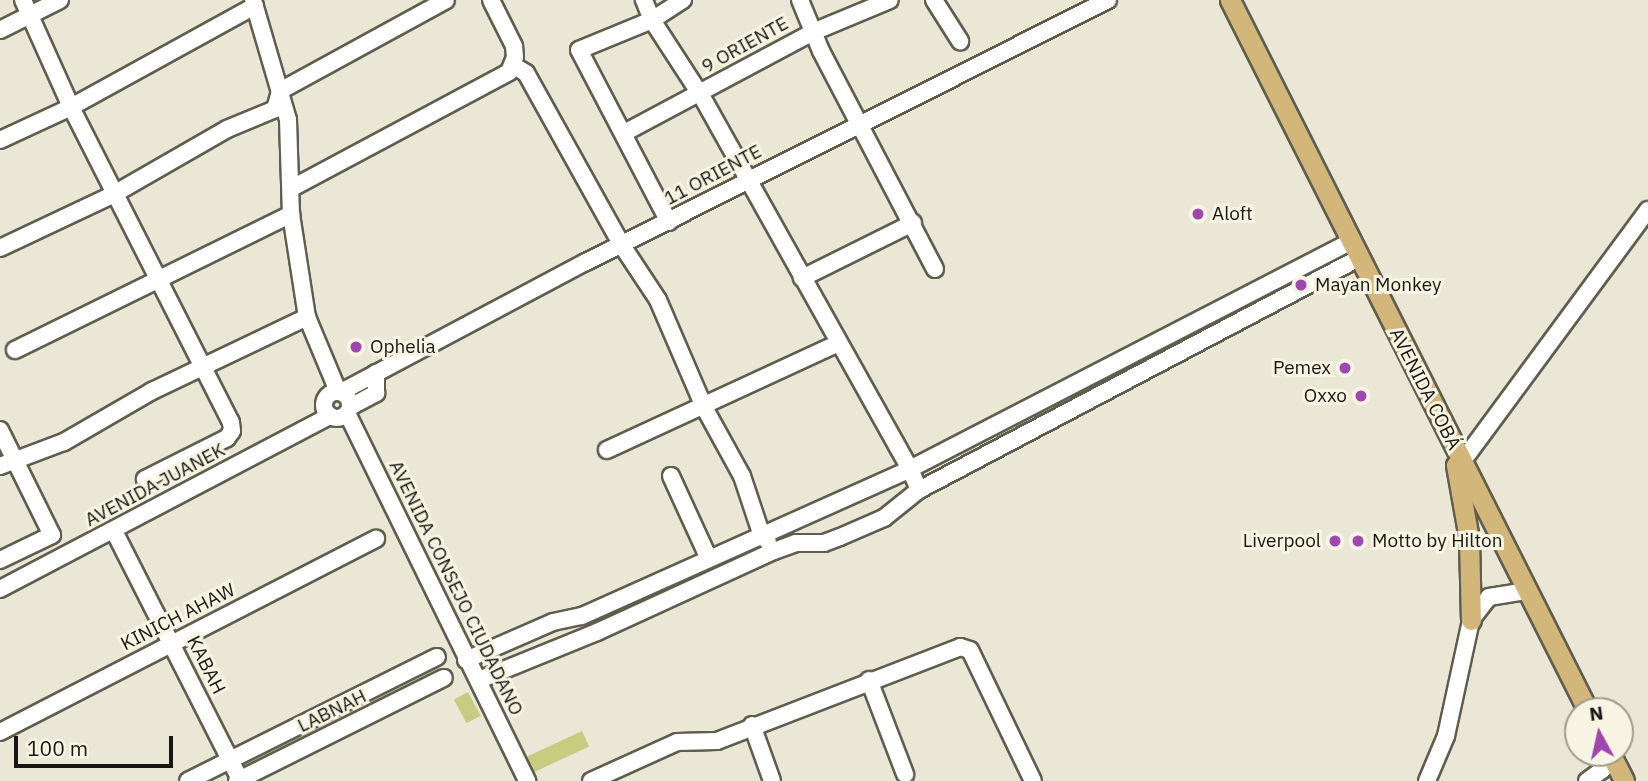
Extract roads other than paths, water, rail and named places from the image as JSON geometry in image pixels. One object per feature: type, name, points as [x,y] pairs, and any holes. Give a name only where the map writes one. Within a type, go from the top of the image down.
[{"type":"main road","name":"AVENIDA COBÁ","points":[[1230,0],[1581,697]]},
{"type":"main road","points":[[1451,440],[1469,539],[1471,620]]},
{"type":"street","points":[[23,0],[71,107],[231,422],[231,435],[145,479]]},
{"type":"street","points":[[0,30],[60,0]]},
{"type":"street","points":[[0,248],[114,194],[228,129],[275,109],[281,91],[446,0]]},
{"type":"street","points":[[292,188],[509,72],[514,66],[514,46],[491,0]]},
{"type":"street","points":[[644,0],[653,20],[700,94],[910,469],[919,490]]},
{"type":"street","points":[[670,222],[579,50],[653,20],[683,0]]},
{"type":"street","points":[[800,0],[813,32],[935,269]]},
{"type":"street","name":"9 ORIENTE","points":[[624,133],[813,32],[890,0]]},
{"type":"street","points":[[934,0],[960,41]]},
{"type":"street","name":"11 ORIENTE","points":[[340,392],[621,244],[670,222],[859,123],[1108,0]]},
{"type":"street","points":[[0,140],[71,107],[254,3],[288,120],[291,214],[307,317],[340,392],[349,399],[349,410]]},
{"type":"street","points":[[514,66],[526,73],[621,244],[658,300],[705,407],[742,475],[761,533],[774,551]]},
{"type":"street","points":[[1462,462],[1648,210]]},
{"type":"street","points":[[15,349],[159,281],[291,214]]},
{"type":"street","points":[[802,278],[912,223]]},
{"type":"street","points":[[466,660],[553,622],[582,616],[761,533],[910,469],[1046,398],[1355,249]]},
{"type":"street","points":[[479,680],[597,632],[774,551],[796,543],[824,543],[884,518],[919,490],[1355,249]]},
{"type":"street","points":[[0,466],[64,442],[202,366],[307,317]]},
{"type":"street","points":[[607,450],[839,343]]},
{"type":"street","points":[[340,392],[330,394],[324,400],[324,409],[330,416],[338,418],[376,393],[376,373]]},
{"type":"street","points":[[1046,398],[1057,416]]},
{"type":"street","name":"AVENIDA CONSEJO CIUDADANO","points":[[349,410],[466,660],[479,680],[527,781]]},
{"type":"street","name":"AVENIDA JUANEK","points":[[0,589],[330,416]]},
{"type":"street","points":[[0,430],[52,534],[0,560]]},
{"type":"street","points":[[671,476],[708,557]]},
{"type":"street","points":[[795,520],[796,543]]},
{"type":"street","name":"KABAH","points":[[114,531],[239,781]]},
{"type":"street","name":"KINICH AHAW","points":[[0,732],[376,539]]},
{"type":"street","points":[[657,580],[666,601]]},
{"type":"street","points":[[1427,781],[1446,736],[1471,620],[1489,597],[1526,590]]},
{"type":"street","points":[[582,616],[597,632]]},
{"type":"street","points":[[550,650],[553,622]]},
{"type":"street","points":[[590,781],[677,741],[717,741],[752,725],[960,647],[970,650],[1033,781]]},
{"type":"street","points":[[188,781],[437,657]]},
{"type":"street","name":"LABNAH","points":[[239,781],[444,678]]},
{"type":"street","points":[[869,680],[905,774]]},
{"type":"street","points":[[752,725],[772,781]]},
{"type":"street","points":[[1587,781],[1603,767]]},
{"type":"place","name":"Aloft","points":[[1198,214]]},
{"type":"place","name":"Mayan Monkey","points":[[1301,285]]},
{"type":"place","name":"Ophelia","points":[[356,347]]},
{"type":"place","name":"Pemex","points":[[1345,368]]},
{"type":"place","name":"Oxxo","points":[[1361,396]]},
{"type":"place","name":"Liverpool","points":[[1335,541]]},
{"type":"place","name":"Motto by Hilton","points":[[1358,541]]}]
